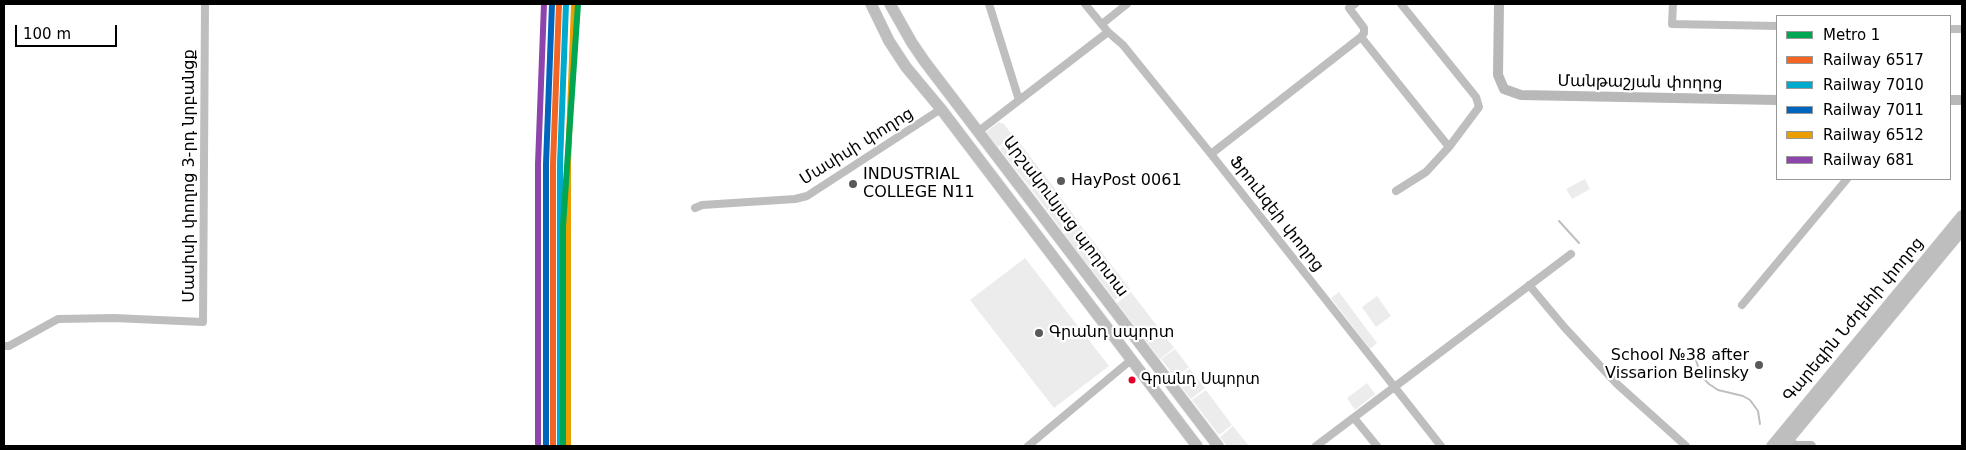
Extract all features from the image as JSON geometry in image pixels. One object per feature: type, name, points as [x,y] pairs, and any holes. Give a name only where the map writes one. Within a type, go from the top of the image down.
[{"type":"main road","name":"Արշակունյաց պողոտա","points":[[871,4],[885,34],[906,67],[941,109],[1197,446]]},
{"type":"main road","name":"Արշակունյաց պողոտա","points":[[890,4],[912,43],[1218,446]]},
{"type":"main road","points":[[941,109],[955,99]]},
{"type":"main road","name":"Գարեգին Նժդեհի փողոց","points":[[1780,443],[1962,216]]},
{"type":"main road","name":"Գարեգին Նժդեհի փողոց","points":[[1780,443],[1962,230]]},
{"type":"main road","points":[[1131,360],[1145,349]]},
{"type":"street","name":"Մասիսի փողոց 3-րդ նրբանցք","points":[[4,346],[9,346],[58,319],[114,318],[203,322],[205,4]]},
{"type":"street","points":[[989,4],[1019,100]]},
{"type":"street","name":"Ֆրունզեի փողոց","points":[[1085,4],[1108,32],[1123,45],[1211,154],[1441,446]]},
{"type":"street","points":[[1102,24],[1127,4]]},
{"type":"street","points":[[1396,191],[1426,172],[1449,147],[1479,107],[1479,103],[1401,4]]},
{"type":"street","name":"Մանթաշյան փողոց","points":[[1499,4],[1498,75],[1504,89],[1521,95],[1776,100]]},
{"type":"street","points":[[1673,4],[1672,24],[1776,26]]},
{"type":"street","points":[[1211,154],[1361,37],[1364,33],[1364,28],[1352,6]]},
{"type":"street","points":[[979,131],[1108,32]]},
{"type":"street","points":[[1361,37],[1449,147]]},
{"type":"street","name":"Մասիսի փողոց","points":[[695,208],[702,205],[794,200],[807,196],[941,109]]},
{"type":"street","points":[[1742,305],[1846,180]]},
{"type":"street","points":[[1316,446],[1570,254]]},
{"type":"street","points":[[1529,285],[1565,328],[1617,384],[1686,446]]},
{"type":"street","points":[[1028,446],[1131,360]]},
{"type":"street","points":[[1354,418],[1377,446]]},
{"type":"street","points":[[1780,443],[1811,446]]},
{"type":"shaded area","points":[[999,122],[1004,124],[1013,136],[998,147],[986,132]]},
{"type":"shaded area","points":[[1015,137],[1059,194],[1044,206],[1000,149]]},
{"type":"shaded area","points":[[1585,179],[1590,189],[1572,199],[1566,189]]},
{"type":"shaded area","points":[[1059,195],[1078,221],[1063,232],[1044,206]]},
{"type":"shaded area","points":[[1079,223],[1130,289],[1115,300],[1064,234]]},
{"type":"shaded area","name":"Գրանդ սպորտ","points":[[1025,258],[1109,366],[1054,408],[970,300]]},
{"type":"shaded area","points":[[1131,292],[1174,348],[1160,359],[1117,303]]},
{"type":"shaded area","points":[[1339,292],[1377,343],[1370,349],[1331,298]]},
{"type":"shaded area","points":[[1377,296],[1391,316],[1376,327],[1362,307]]},
{"type":"shaded area","points":[[1175,349],[1189,367],[1175,377],[1161,359]]},
{"type":"shaded area","points":[[1190,369],[1205,388],[1191,399],[1176,380]]},
{"type":"shaded area","points":[[1367,383],[1375,394],[1355,410],[1347,398]]},
{"type":"shaded area","points":[[1206,390],[1232,425],[1219,435],[1192,400]]},
{"type":"shaded area","points":[[1233,426],[1249,446],[1227,446],[1220,437]]},
{"type":"waterway","points":[[1559,221],[1579,243]]},
{"type":"waterway","points":[[1694,354],[1701,376],[1718,390],[1743,396],[1750,400],[1758,411],[1760,424]]},
{"type":"metro line","name":"1","points":[[563,446],[563,226],[578,4]]},
{"type":"rail line","name":"681","points":[[538,446],[538,164],[544,4]]},
{"type":"rail line","name":"7011","points":[[546,446],[546,164],[552,4]]},
{"type":"rail line","name":"6517","points":[[553,446],[553,164],[559,4]]},
{"type":"rail line","name":"7010","points":[[560,446],[560,164],[566,4]]},
{"type":"rail line","name":"6512","points":[[568,446],[568,164],[574,5]]},
{"type":"place","name":"HayPost 0061","points":[[1061,181]]},
{"type":"place","name":"INDUSTRIAL COLLEGE N11","points":[[853,184]]},
{"type":"place","name":"Գրանդ սպորտ","points":[[1039,333]]},
{"type":"place","name":"School №38 after Vissarion Belinsky","points":[[1759,365]]},
{"type":"place","name":"Գրանդ Սպորտ","points":[[1132,380]]}]
